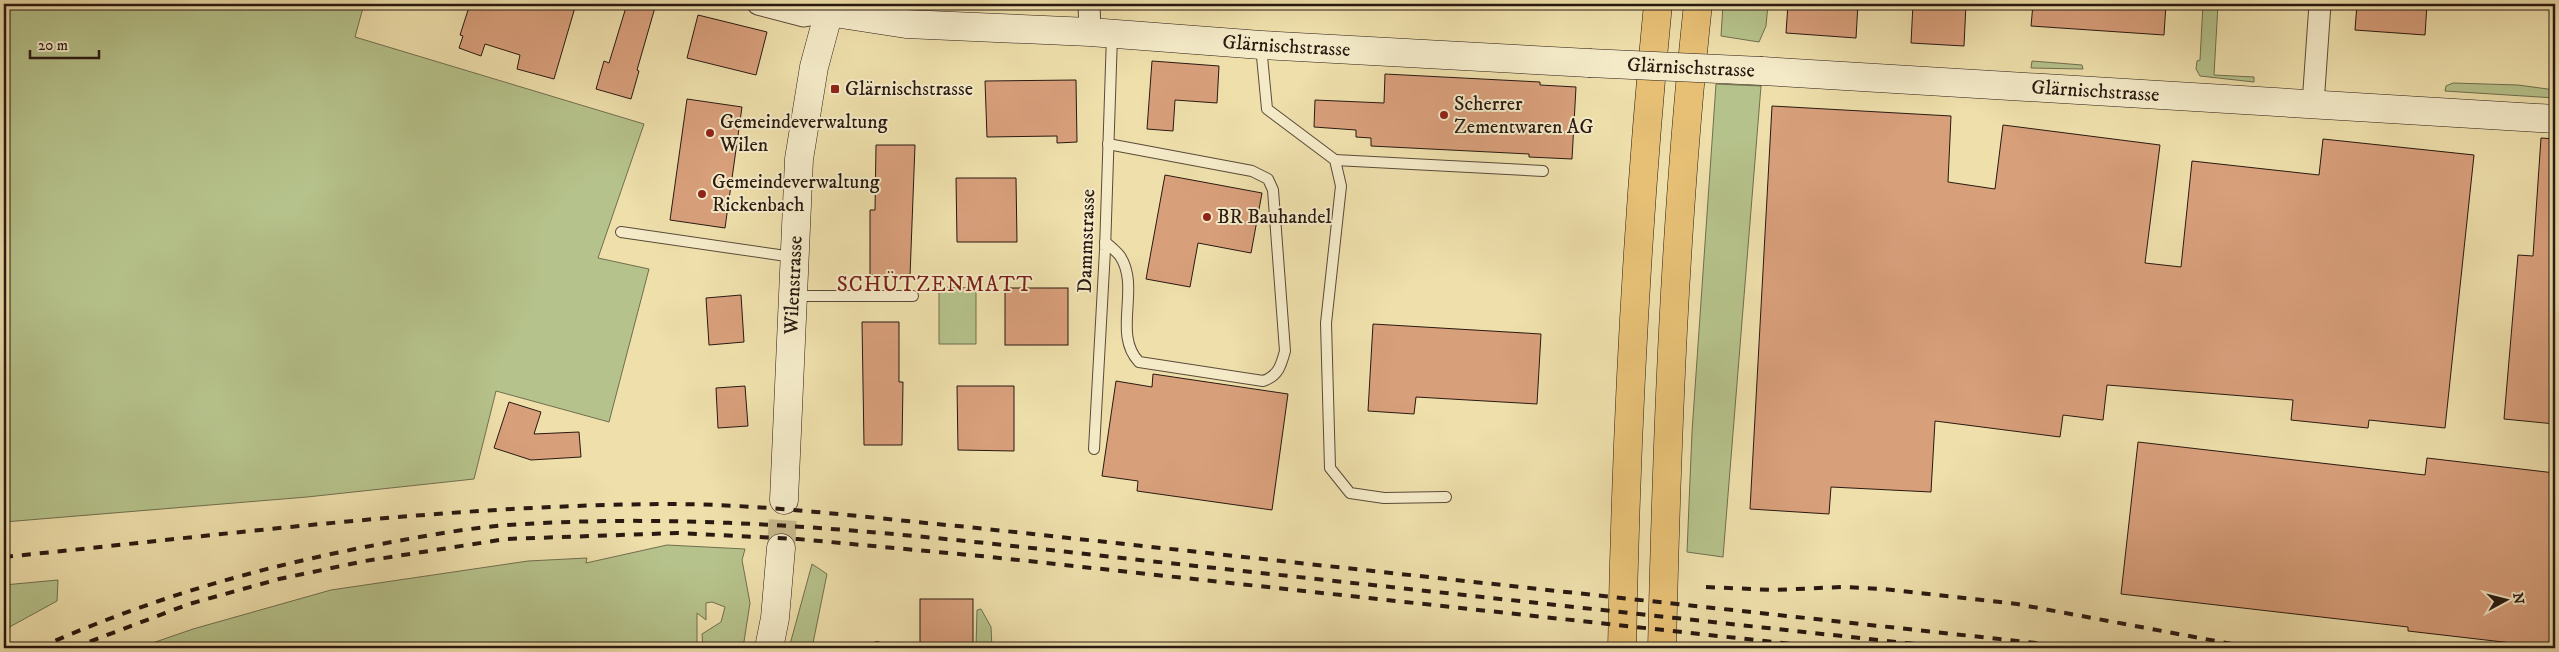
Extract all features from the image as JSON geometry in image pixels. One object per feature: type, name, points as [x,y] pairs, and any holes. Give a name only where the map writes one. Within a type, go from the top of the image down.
[{"type":"highway","points":[[1622,648],[1625,503],[1633,323],[1641,189],[1658,4]]},
{"type":"highway","points":[[1662,648],[1672,329],[1681,194],[1698,4]]},
{"type":"street","points":[[758,4],[804,16],[829,8]]},
{"type":"street","points":[[1089,4],[1101,33]]},
{"type":"street","points":[[2313,104],[2320,4]]},
{"type":"street","name":"Glärnischstrasse","points":[[829,8],[906,24],[1101,33],[1261,45],[1762,71],[2555,119]]},
{"type":"street","name":"Wilenstrasse","points":[[784,500],[799,159],[814,67],[829,8]]},
{"type":"street","points":[[769,648],[775,618],[781,548]]},
{"type":"lane","name":"Dammstrasse","points":[[1094,449],[1108,144],[1101,33]]},
{"type":"lane","points":[[1261,45],[1267,109],[1335,160],[1543,171]]},
{"type":"lane","points":[[1105,242],[1120,255],[1124,266],[1128,281],[1128,343],[1131,354],[1139,362],[1263,381],[1273,378],[1281,368],[1285,352],[1273,190],[1268,180],[1252,171],[1108,144]]},
{"type":"lane","points":[[1335,160],[1341,186],[1326,323],[1330,468],[1350,493],[1384,498],[1446,497]]},
{"type":"lane","points":[[622,232],[794,257]]},
{"type":"lane","points":[[793,296],[912,296]]},
{"type":"green space","points":[[4,4],[364,4],[355,37],[644,124],[598,258],[649,269],[609,422],[496,391],[474,479],[307,497],[4,522]]},
{"type":"green space","points":[[1723,4],[1768,4],[1766,26],[1759,42],[1721,36]]},
{"type":"green space","points":[[2203,4],[2218,4],[2214,75],[2254,77],[2254,82],[2200,76],[2196,69],[2197,61],[2200,60]]},
{"type":"green space","points":[[2032,61],[2082,65],[2083,69],[2031,68]]},
{"type":"green space","points":[[2453,83],[2518,85],[2555,90],[2555,98],[2445,91],[2446,86]]},
{"type":"green space","points":[[1716,84],[1761,86],[1723,557],[1687,552],[1692,432]]},
{"type":"green space","points":[[939,287],[976,288],[976,344],[939,344]]},
{"type":"green space","points":[[667,545],[745,549],[742,560],[750,603],[743,648],[703,648],[702,634],[721,622],[725,607],[712,602],[706,603],[706,620],[697,613],[697,648],[138,648],[193,629],[331,590],[528,561],[587,558],[586,563]]},
{"type":"green space","points":[[812,564],[827,574],[812,648],[789,648]]},
{"type":"green space","points":[[58,580],[57,601],[4,630],[4,585]]},
{"type":"green space","points":[[981,609],[991,627],[992,648],[976,648],[977,610]]},
{"type":"building","points":[[470,4],[576,4],[554,79],[517,69],[520,55],[485,44],[481,56],[459,48],[463,36],[460,35]]},
{"type":"building","points":[[627,4],[656,4],[637,70],[639,71],[631,99],[596,89],[604,61],[609,63]]},
{"type":"building","points":[[1788,4],[1858,4],[1856,38],[1786,33]]},
{"type":"building","points":[[1913,4],[1966,4],[1964,46],[1911,43]]},
{"type":"building","points":[[2033,4],[2166,4],[2164,35],[2031,26]]},
{"type":"building","points":[[2357,4],[2427,4],[2425,35],[2355,30]]},
{"type":"building","points":[[698,15],[767,32],[756,75],[687,58]]},
{"type":"building","points":[[1152,61],[1219,66],[1217,103],[1175,100],[1173,131],[1147,129]]},
{"type":"building","name":"Scherrer Zementwaren AG","points":[[1385,74],[1540,82],[1540,85],[1576,87],[1572,159],[1529,157],[1529,154],[1371,146],[1371,138],[1356,137],[1356,130],[1314,127],[1315,100],[1384,103]]},
{"type":"building","points":[[1076,80],[1077,142],[1057,143],[1057,136],[987,137],[985,81]]},
{"type":"building","points":[[687,99],[742,107],[725,228],[670,220]]},
{"type":"building","points":[[1772,106],[1951,116],[1948,182],[1995,189],[2003,125],[2160,145],[2145,263],[2181,267],[2192,161],[2319,175],[2323,139],[2474,155],[2445,428],[2369,420],[2368,428],[2291,420],[2293,400],[2107,385],[2103,420],[2063,415],[2060,437],[1935,421],[1931,492],[1831,487],[1829,514],[1750,509]]},
{"type":"building","points":[[2541,138],[2555,139],[2555,424],[2504,419],[2518,255],[2533,256]]},
{"type":"building","points":[[876,145],[915,145],[910,276],[870,275],[870,210],[875,210]]},
{"type":"building","name":"BR Bauhandel","points":[[1165,175],[1262,193],[1251,253],[1198,243],[1190,287],[1146,279]]},
{"type":"building","points":[[956,178],[1016,178],[1017,242],[957,242]]},
{"type":"building","points":[[1005,288],[1068,288],[1068,345],[1005,345]]},
{"type":"building","points":[[741,295],[744,342],[709,345],[706,298]]},
{"type":"building","points":[[862,322],[899,322],[899,382],[903,382],[902,445],[864,445]]},
{"type":"building","points":[[1373,324],[1541,334],[1537,404],[1416,397],[1414,414],[1368,411]]},
{"type":"building","points":[[1153,374],[1288,394],[1272,510],[1137,491],[1138,481],[1102,476],[1116,381],[1152,387]]},
{"type":"building","points":[[745,386],[748,426],[718,428],[716,388]]},
{"type":"building","points":[[957,386],[1014,386],[1014,451],[958,450]]},
{"type":"building","points":[[509,402],[541,412],[534,434],[579,432],[581,457],[531,460],[494,448]]},
{"type":"building","points":[[2138,442],[2425,475],[2427,458],[2555,473],[2555,648],[2408,631],[2408,627],[2121,594]]},
{"type":"building","points":[[920,599],[973,599],[973,648],[920,648]]},
{"type":"tunnel","points":[[781,548],[784,500]]},
{"type":"railway","points":[[4,557],[418,515],[585,506],[668,504],[743,506],[968,527],[2082,648]]},
{"type":"railway","points":[[39,648],[125,613],[168,598],[212,584],[301,561],[392,542],[464,530],[508,525],[596,521],[683,521],[771,525],[945,539],[1952,648]]},
{"type":"railway","points":[[73,648],[189,604],[279,579],[365,561],[506,539],[677,533],[798,539],[991,557],[1829,648]]},
{"type":"railway","points":[[1706,587],[1773,590],[1843,587],[1884,589],[2017,604],[2232,644]]},
{"type":"place","name":"Glärnischstrasse","points":[[835,89]]},
{"type":"place","name":"Scherrer Zementwaren AG","points":[[1444,115]]},
{"type":"place","name":"Gemeindeverwaltung Wilen","points":[[710,133]]},
{"type":"place","name":"Gemeindeverwaltung Rickenbach","points":[[702,194]]},
{"type":"place","name":"BR Bauhandel","points":[[1207,217]]},
{"type":"district","name":"SCHÜTZENMATT","points":[[935,285]]}]
